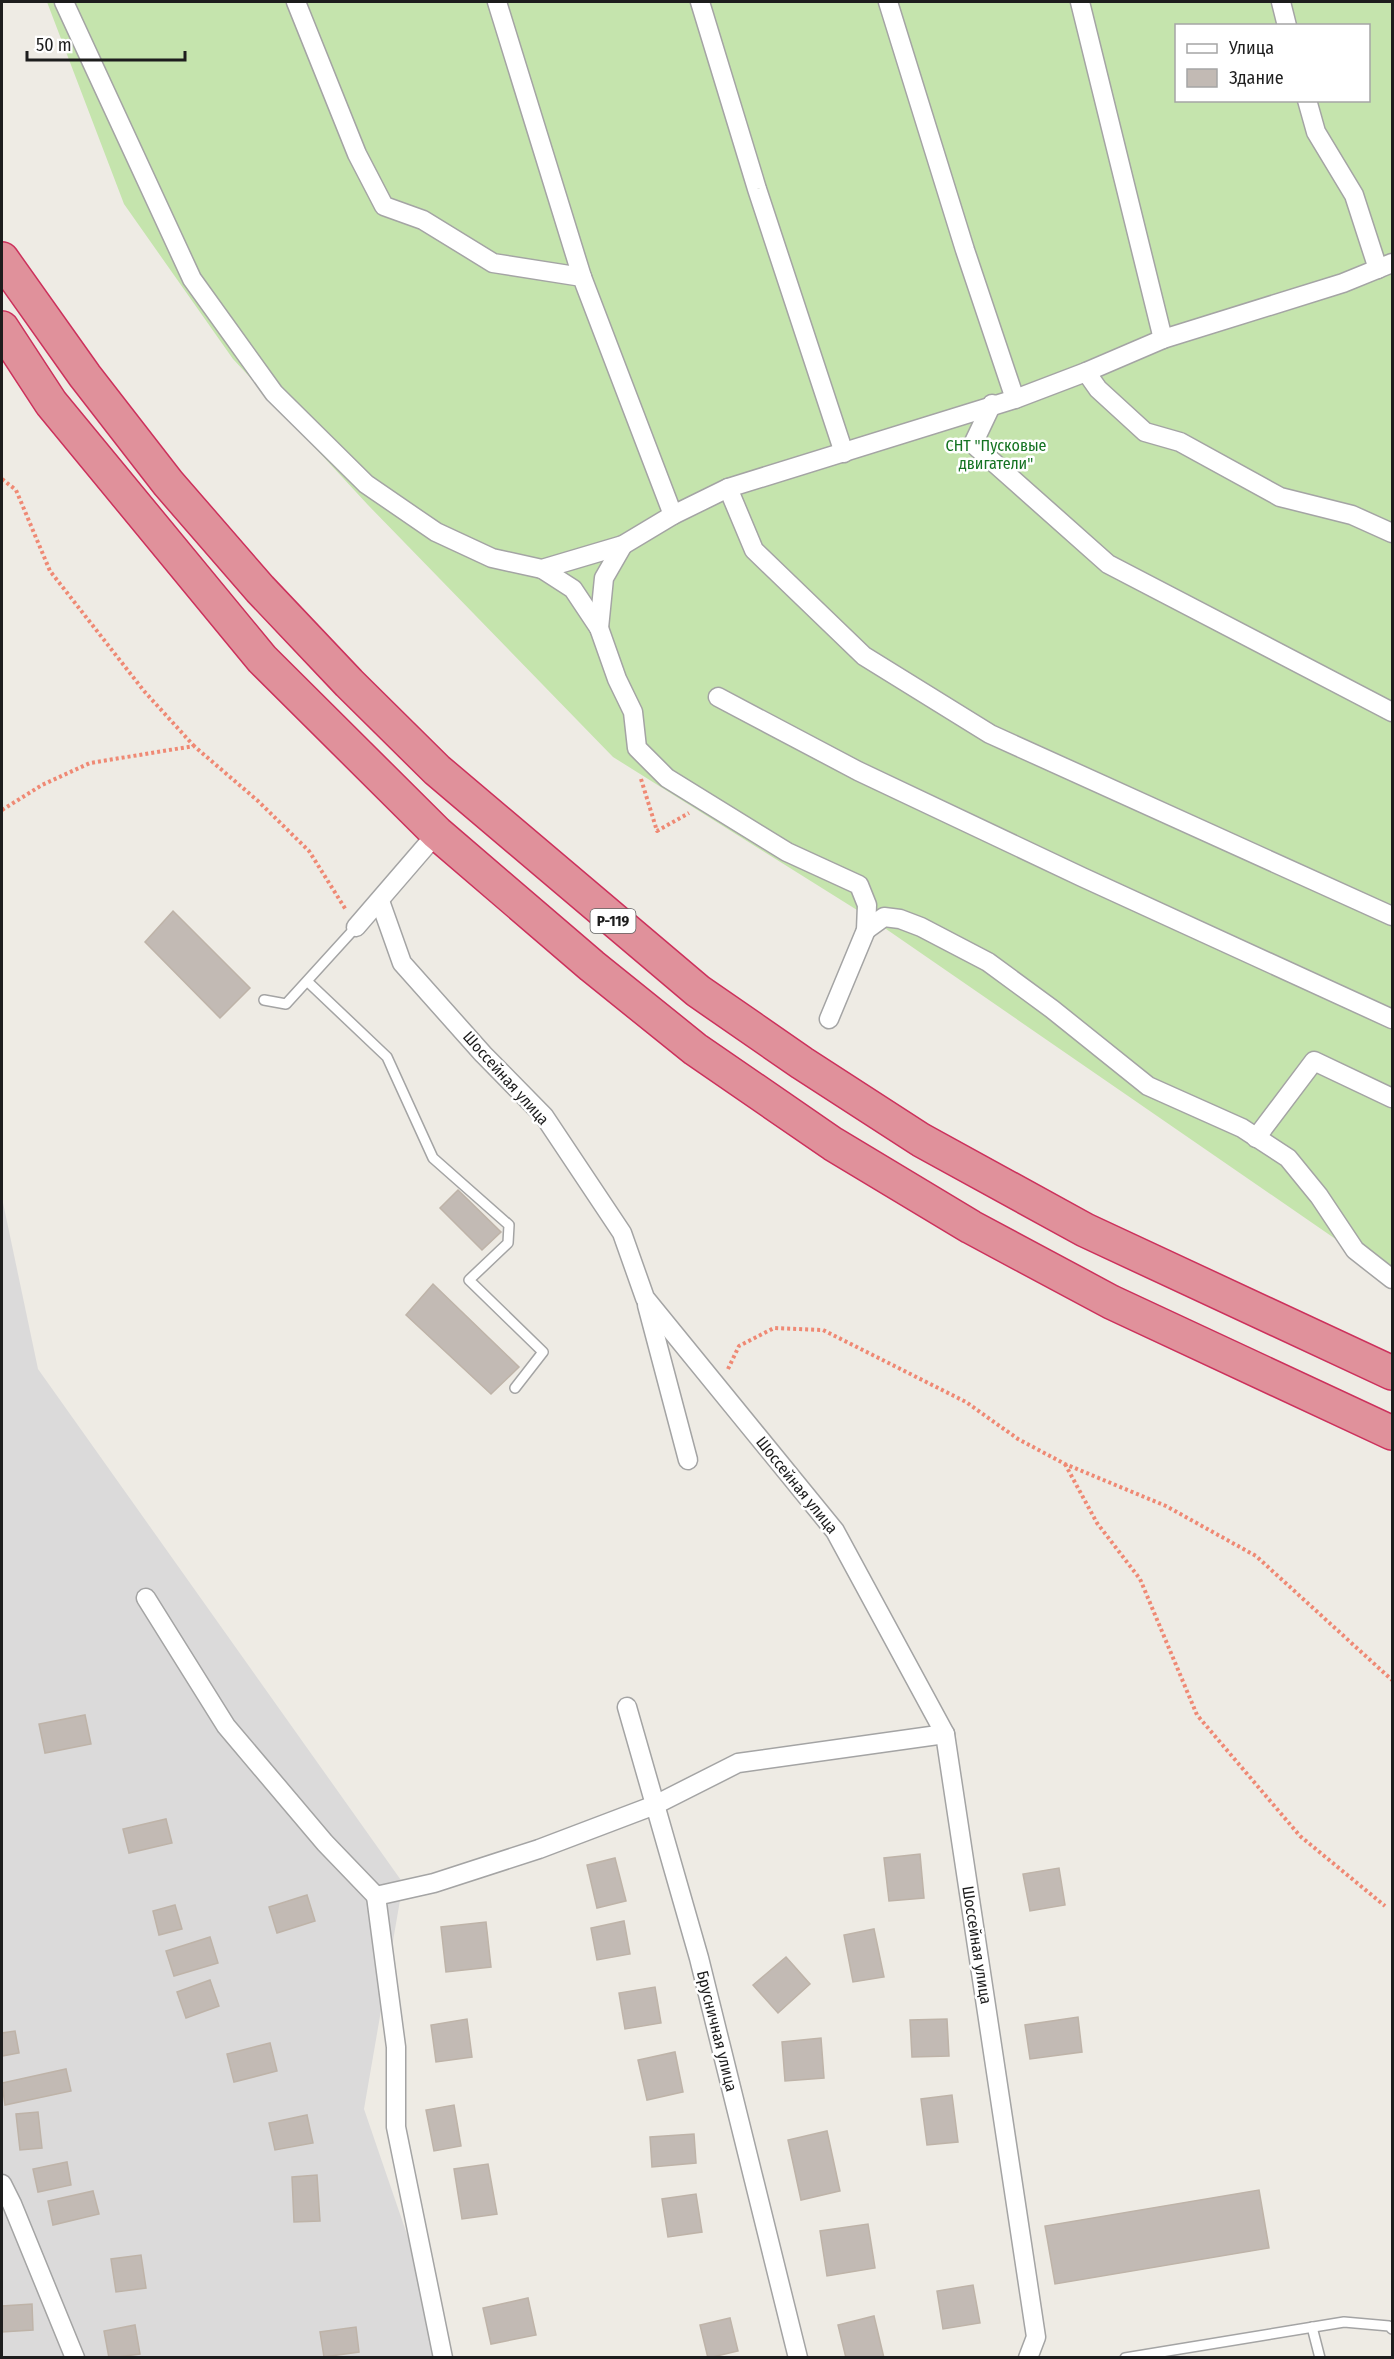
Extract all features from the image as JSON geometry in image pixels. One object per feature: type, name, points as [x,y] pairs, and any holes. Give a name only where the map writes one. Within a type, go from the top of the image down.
[{"type":"highway","name":"Р-119","points":[[2,259],[85,376],[168,483],[260,589],[349,683],[437,770],[698,991],[801,1063],[921,1140],[1085,1230],[1392,1373]]},
{"type":"highway","name":"Р-119","points":[[2,328],[51,403],[262,660],[436,833],[592,966],[695,1049],[833,1144],[971,1227],[1111,1302],[1392,1433]]},
{"type":"street","points":[[64,2],[192,279],[274,393],[366,484],[436,532],[492,558],[542,569],[573,589],[599,628],[617,679],[633,712],[637,748],[667,778],[714,808],[787,852],[859,885],[867,905],[866,930],[829,1018]]},
{"type":"street","points":[[296,2],[357,154],[384,206],[423,220],[493,263],[582,277]]},
{"type":"street","points":[[497,2],[582,277],[673,515]]},
{"type":"street","points":[[700,2],[757,189],[844,453]]},
{"type":"street","points":[[888,2],[964,250],[1015,399]]},
{"type":"street","points":[[1080,2],[1163,339]]},
{"type":"street","points":[[1281,2],[1286,24]]},
{"type":"street","points":[[542,569],[623,545],[673,515],[728,488],[844,453],[992,404],[1015,399],[1163,339],[1342,283],[1385,266],[1354,195],[1316,132],[1308,102]]},
{"type":"street","points":[[1086,372],[1098,388],[1145,432],[1180,442],[1280,497],[1352,515],[1392,533]]},
{"type":"street","points":[[992,404],[974,444],[1108,564],[1392,712]]},
{"type":"street","points":[[728,488],[754,550],[864,656],[990,734],[1392,916]]},
{"type":"street","points":[[599,628],[604,578],[623,545]]},
{"type":"street","points":[[718,697],[858,771],[1392,1020]]},
{"type":"street","points":[[356,927],[436,833]]},
{"type":"street","name":"Шоссейная улица","points":[[380,901],[402,963],[483,1053],[544,1116],[622,1233],[645,1298],[836,1531],[945,1734],[1036,2337],[1028,2358]]},
{"type":"street","points":[[866,930],[884,917],[900,919],[921,927],[978,957],[1052,1009],[1148,1086],[1242,1128],[1288,1158],[1318,1196],[1354,1250],[1392,1279]]},
{"type":"street","points":[[1256,1137],[1314,1061],[1392,1098]]},
{"type":"street","points":[[645,1298],[688,1460]]},
{"type":"street","points":[[146,1599],[226,1726],[325,1843],[376,1896],[396,2047],[396,2127],[443,2358]]},
{"type":"street","name":"Брусничная улица","points":[[627,1707],[699,1958],[798,2358]]},
{"type":"street","points":[[376,1896],[434,1883],[539,1849],[655,1805],[738,1763],[945,1734]]},
{"type":"street","points":[[2,2184],[75,2358]]},
{"type":"lane","points":[[264,1000],[286,1004],[356,927]]},
{"type":"lane","points":[[308,982],[387,1057],[433,1158],[509,1225],[508,1243],[469,1280],[543,1352],[515,1388]]},
{"type":"lane","points":[[1125,2358],[1344,2322],[1389,2326],[1392,2329]]},
{"type":"lane","points":[[1312,2327],[1320,2358]]},
{"type":"path","points":[[2,478],[16,490],[50,571],[144,691],[194,746],[258,801],[309,851],[356,927]]},
{"type":"path","points":[[2,810],[42,785],[90,763],[194,746]]},
{"type":"path","points":[[637,748],[641,780],[657,831],[687,813],[714,808]]},
{"type":"path","points":[[719,1388],[739,1346],[774,1328],[822,1330],[966,1402],[1018,1439],[1065,1464],[1166,1506],[1256,1556],[1392,1680]]},
{"type":"path","points":[[1065,1464],[1098,1523],[1140,1580],[1197,1715],[1300,1836],[1385,1906]]},
{"type":"shaded area","points":[[2,1198],[38,1369],[403,1883],[364,2109],[449,2357],[2,2357]]},
{"type":"green space","name":"СНТ \"Пусковые двигатели\"","points":[[47,2],[1392,2],[1392,1278],[873,920],[613,757],[368,505],[233,359],[124,204]]},
{"type":"building","points":[[173,911],[250,988],[220,1018],[145,942]]},
{"type":"building","points":[[458,1190],[501,1232],[482,1250],[440,1208]]},
{"type":"building","points":[[433,1284],[519,1367],[491,1394],[406,1315]]},
{"type":"building","points":[[85,1715],[91,1744],[45,1753],[39,1724]]},
{"type":"building","points":[[166,1819],[172,1843],[129,1853],[123,1829]]},
{"type":"building","points":[[920,1854],[924,1898],[889,1901],[884,1858]]},
{"type":"building","points":[[615,1858],[626,1901],[597,1908],[587,1865]]},
{"type":"building","points":[[1059,1868],[1065,1905],[1030,1911],[1023,1874]]},
{"type":"building","points":[[307,1895],[315,1921],[277,1933],[269,1907]]},
{"type":"building","points":[[175,1905],[182,1929],[159,1935],[153,1911]]},
{"type":"building","points":[[624,1921],[630,1954],[597,1960],[591,1928]]},
{"type":"building","points":[[486,1922],[491,1967],[446,1972],[441,1927]]},
{"type":"building","points":[[874,1929],[884,1977],[853,1982],[844,1935]]},
{"type":"building","points":[[210,1937],[218,1963],[174,1976],[166,1951]]},
{"type":"building","points":[[786,1957],[810,1984],[778,2013],[753,1985]]},
{"type":"building","points":[[210,1980],[219,2006],[186,2018],[177,1992]]},
{"type":"building","points":[[655,1987],[661,2023],[625,2029],[619,1993]]},
{"type":"building","points":[[1078,2017],[1082,2052],[1030,2059],[1025,2025]]},
{"type":"building","points":[[467,2019],[472,2057],[436,2062],[431,2025]]},
{"type":"building","points":[[947,2019],[949,2056],[912,2057],[910,2020]]},
{"type":"building","points":[[15,2031],[19,2053],[2,2056],[2,2033]]},
{"type":"building","points":[[821,2038],[824,2078],[785,2081],[782,2042]]},
{"type":"building","points":[[270,2043],[277,2071],[234,2082],[227,2054]]},
{"type":"building","points":[[675,2052],[683,2092],[647,2100],[638,2060]]},
{"type":"building","points":[[66,2069],[71,2091],[5,2105],[2,2083]]},
{"type":"building","points":[[952,2095],[958,2142],[927,2145],[921,2099]]},
{"type":"building","points":[[454,2105],[461,2146],[434,2151],[426,2110]]},
{"type":"building","points":[[38,2112],[42,2148],[20,2150],[16,2114]]},
{"type":"building","points":[[307,2115],[313,2143],[275,2150],[269,2123]]},
{"type":"building","points":[[827,2131],[840,2191],[801,2200],[788,2140]]},
{"type":"building","points":[[694,2134],[696,2163],[652,2167],[650,2137]]},
{"type":"building","points":[[67,2162],[71,2185],[38,2192],[33,2169]]},
{"type":"building","points":[[488,2164],[497,2214],[462,2219],[454,2169]]},
{"type":"building","points":[[317,2175],[320,2221],[294,2222],[292,2177]]},
{"type":"building","points":[[1259,2190],[1269,2248],[1055,2284],[1045,2226]]},
{"type":"building","points":[[93,2191],[99,2214],[53,2225],[48,2201]]},
{"type":"building","points":[[696,2194],[702,2232],[668,2237],[662,2199]]},
{"type":"building","points":[[868,2224],[875,2268],[827,2276],[820,2231]]},
{"type":"building","points":[[141,2255],[146,2288],[116,2292],[111,2259]]},
{"type":"building","points":[[973,2285],[980,2323],[943,2329],[937,2291]]},
{"type":"building","points":[[528,2298],[536,2335],[491,2344],[483,2308]]},
{"type":"building","points":[[32,2304],[33,2330],[2,2332],[2,2306]]},
{"type":"building","points":[[874,2316],[884,2358],[846,2358],[838,2325]]},
{"type":"building","points":[[730,2318],[738,2351],[708,2358],[700,2325]]},
{"type":"building","points":[[135,2325],[140,2354],[109,2358],[104,2331]]},
{"type":"building","points":[[356,2327],[359,2352],[324,2357],[320,2332]]}]
